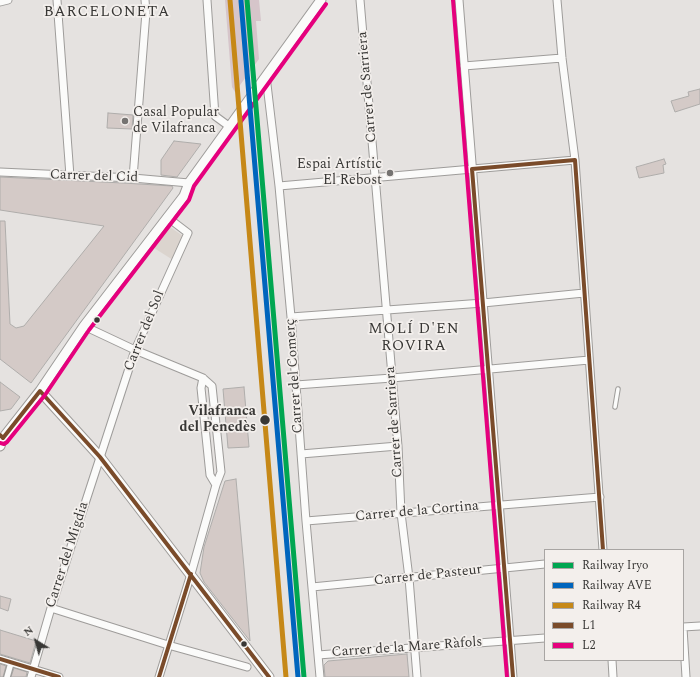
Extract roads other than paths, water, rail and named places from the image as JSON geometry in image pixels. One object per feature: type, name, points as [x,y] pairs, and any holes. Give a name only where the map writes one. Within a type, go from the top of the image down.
[{"type":"street","points":[[0,2],[8,0]]},
{"type":"street","points":[[57,0],[70,176]]},
{"type":"street","points":[[133,178],[146,12],[145,0]]},
{"type":"street","points":[[208,0],[215,116],[230,127]]},
{"type":"street","points":[[1,440],[40,391],[84,326],[184,196],[189,183],[321,0]]},
{"type":"street","name":"Carrer de Sarriera","points":[[360,0],[398,446],[401,512],[409,578],[417,677]]},
{"type":"street","points":[[459,0],[514,677]]},
{"type":"street","points":[[557,0],[574,160],[604,549]]},
{"type":"street","points":[[464,66],[562,58]]},
{"type":"street","name":"Carrer del Comerç","points":[[266,76],[279,186],[291,317],[306,521],[320,677]]},
{"type":"street","points":[[279,186],[574,160]]},
{"type":"street","name":"Carrer del Cid","points":[[0,172],[133,178],[189,183]]},
{"type":"street","name":"Carrer del Sol","points":[[100,457],[135,350],[188,233],[167,217]]},
{"type":"street","points":[[291,317],[483,303],[584,293]]},
{"type":"street","points":[[84,326],[135,350],[203,378],[212,386],[222,472],[216,485],[191,574],[159,677]]},
{"type":"street","points":[[296,385],[489,370],[589,360]]},
{"type":"street","points":[[203,378],[201,388],[210,475],[216,485]]},
{"type":"street","points":[[40,391],[100,457],[269,677]]},
{"type":"street","points":[[301,454],[398,446]]},
{"type":"street","name":"Carrer del Migdia","points":[[32,673],[51,608],[100,457]]},
{"type":"street","name":"Carrer de la Cortina","points":[[306,521],[401,512],[600,497]]},
{"type":"street","name":"Carrer de Pasteur","points":[[312,588],[544,564]]},
{"type":"street","points":[[51,608],[247,668]]},
{"type":"street","points":[[684,628],[700,626]]},
{"type":"street","name":"Carrer de la Mare Ràfols","points":[[318,655],[544,638]]},
{"type":"street","points":[[684,644],[686,677]]},
{"type":"street","points":[[0,659],[32,673],[59,677]]},
{"type":"street","points":[[612,661],[613,677]]},
{"type":"street","points":[[6,677],[11,663]]},
{"type":"street","points":[[261,666],[262,677]]},
{"type":"lane","points":[[615,407],[618,389]]},
{"type":"rail line","name":"R4","points":[[230,0],[286,677]]},
{"type":"rail line","name":"Iryo","points":[[247,0],[304,677]]},
{"type":"rail line","name":"AVE","points":[[241,1],[298,677]]},
{"type":"place","name":"Casal Popular de Vilafranca","points":[[125,121]]},
{"type":"place","name":"Espai Artístic El Rebost","points":[[390,173]]},
{"type":"place","name":"Vilafranca del Penedès","points":[[265,420]]},
{"type":"district","name":"BARCELONETA","points":[[107,13]]},
{"type":"district","name":"MOLÍ D'EN ROVIRA","points":[[414,338]]}]
